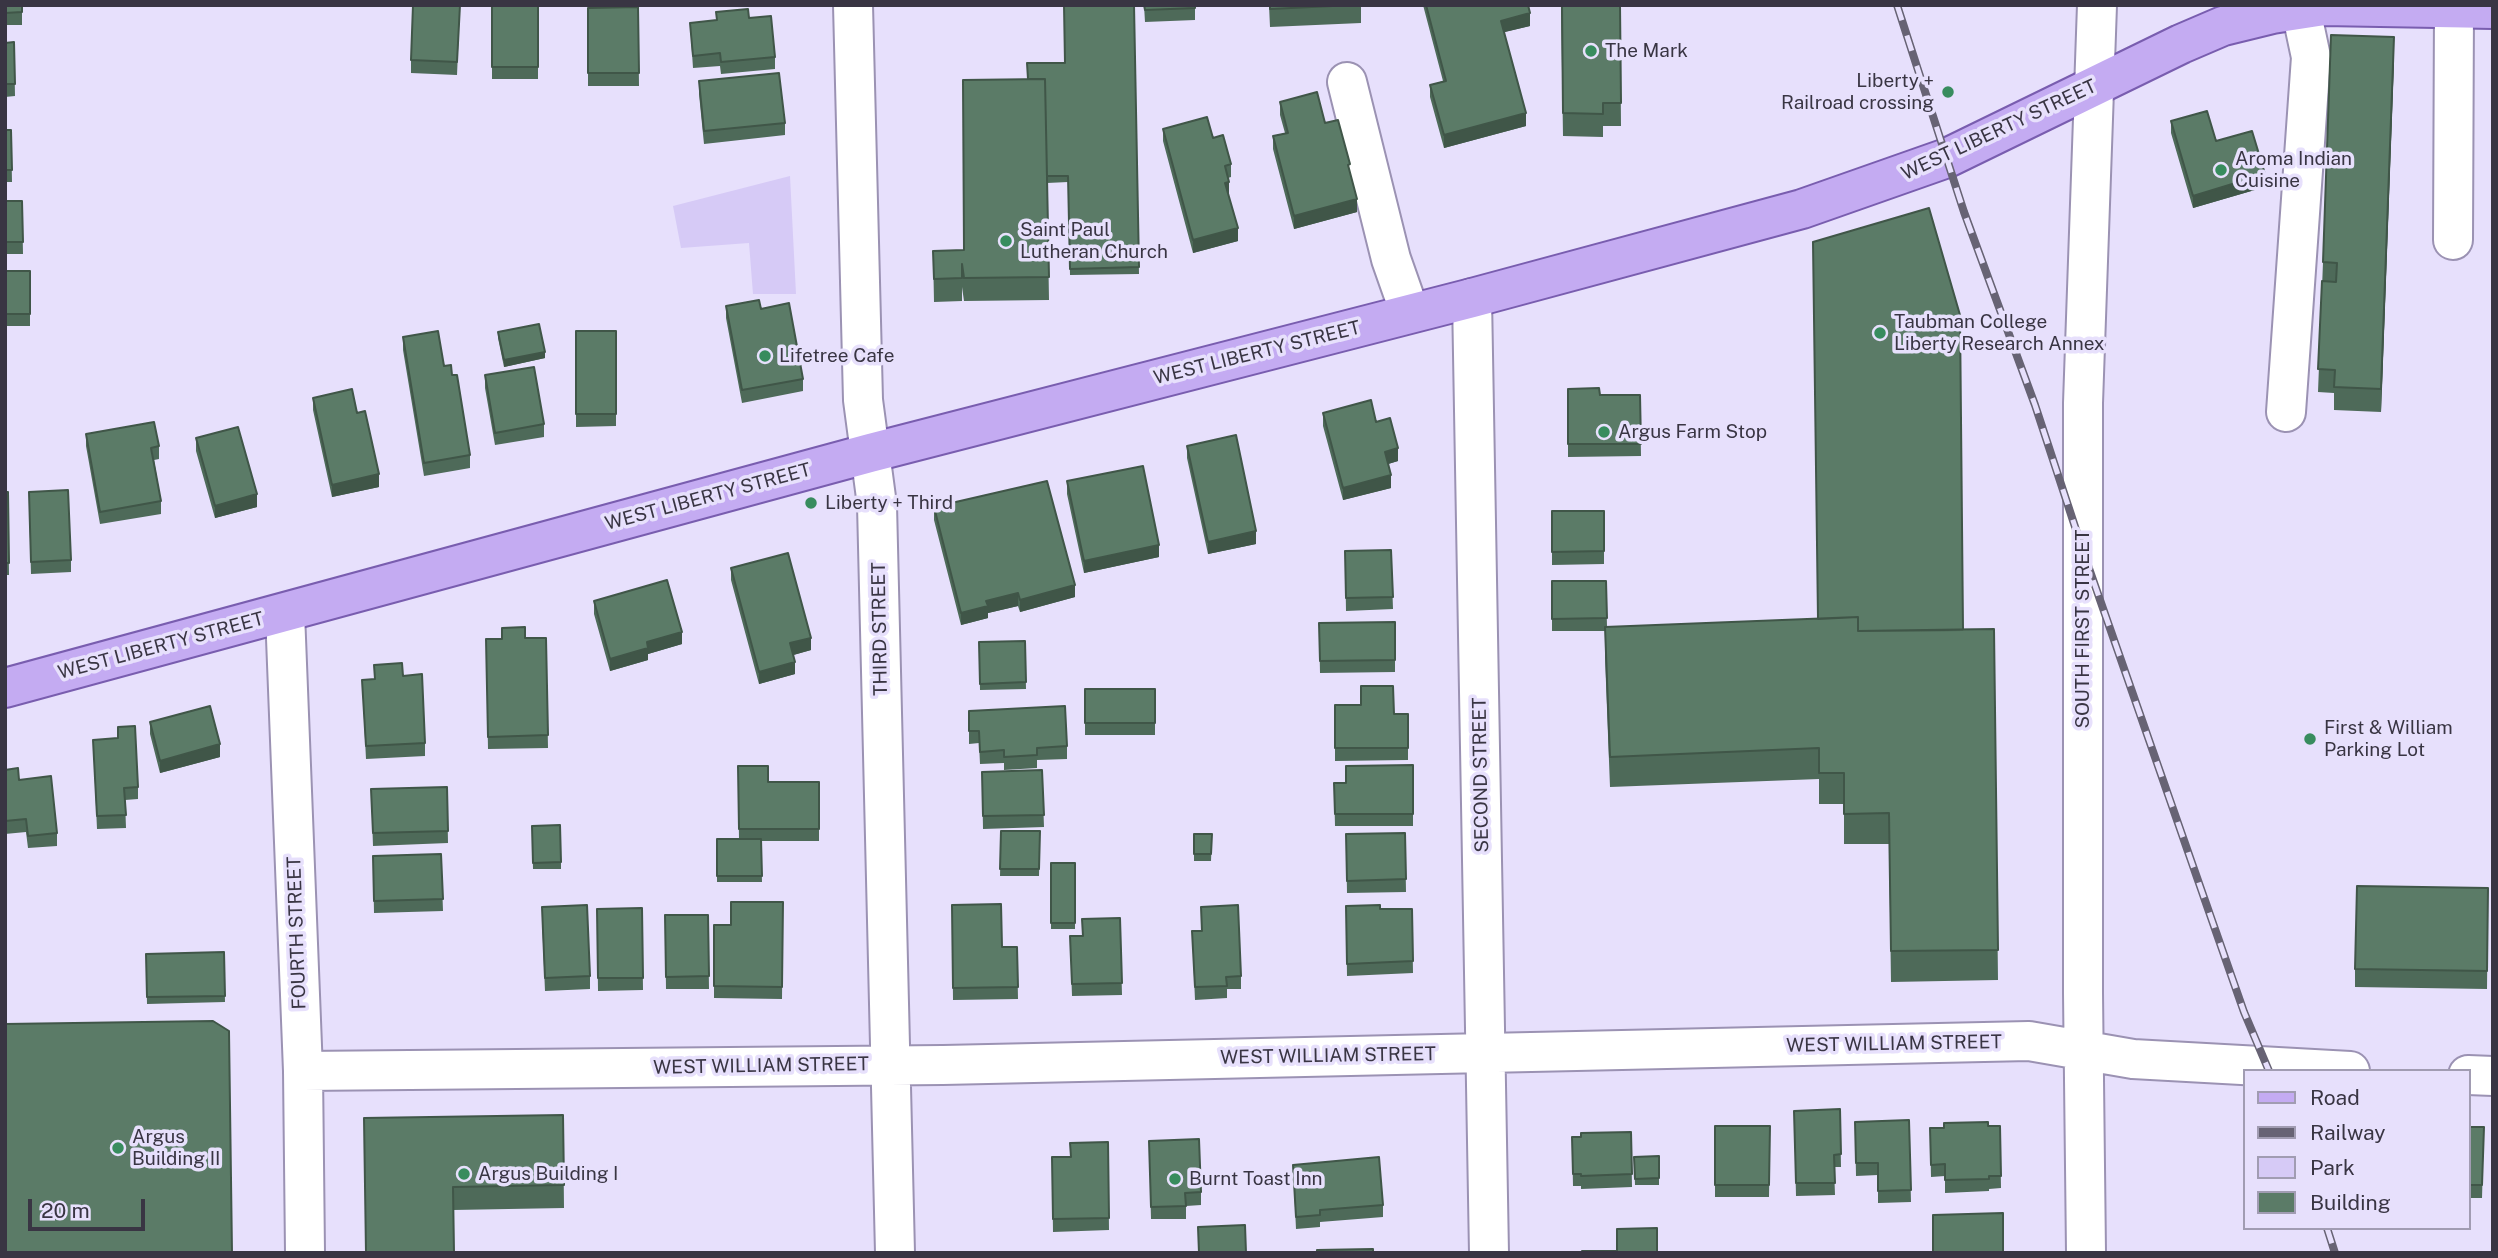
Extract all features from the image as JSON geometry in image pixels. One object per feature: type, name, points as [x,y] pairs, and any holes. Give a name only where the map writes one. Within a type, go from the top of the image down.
[{"type":"main road","name":"WEST LIBERTY STREET","points":[[5,688],[870,453],[1472,298],[1824,203],[1947,158],[2223,26],[2272,14],[2324,6],[2493,9]]},
{"type":"street","name":"THIRD STREET","points":[[853,5],[863,400],[877,505],[895,1253]]},
{"type":"street","name":"SOUTH FIRST STREET","points":[[2086,1253],[2083,403],[2097,5]]},
{"type":"street","points":[[2453,240],[2454,8]]},
{"type":"street","points":[[2286,412],[2311,57],[2301,10]]},
{"type":"street","points":[[1347,82],[1391,259],[1410,313]]},
{"type":"street","name":"SECOND STREET","points":[[1472,298],[1489,1253]]},
{"type":"street","name":"FOURTH STREET","points":[[285,613],[303,1070],[305,1253]]},
{"type":"street","name":"WEST WILLIAM STREET","points":[[303,1070],[891,1065],[2029,1041],[2133,1059],[2314,1069]]},
{"type":"street","points":[[2470,1075],[2493,1076]]},
{"type":"green space","points":[[790,176],[796,294],[753,294],[749,243],[681,248],[673,206]]},
{"type":"building","points":[[5,5],[22,5],[22,12],[5,13]]},
{"type":"building","points":[[413,5],[460,5],[457,62],[411,60]]},
{"type":"building","points":[[492,5],[538,5],[538,67],[492,67]]},
{"type":"building","points":[[1064,5],[1134,5],[1139,267],[1070,269],[1068,176],[1047,176],[1045,79],[1028,79],[1027,63],[1065,63]]},
{"type":"building","points":[[1144,5],[1195,5],[1195,8],[1145,10]]},
{"type":"building","points":[[1270,5],[1354,5],[1270,9]]},
{"type":"building","points":[[1426,5],[1528,5],[1530,13],[1501,21],[1526,113],[1444,135],[1430,85],[1446,81]]},
{"type":"building","name":"The Mark","points":[[1562,5],[1620,5],[1621,103],[1603,103],[1603,114],[1563,113]]},
{"type":"building","points":[[638,7],[639,73],[588,73],[588,8]]},
{"type":"building","points":[[748,9],[749,18],[771,16],[775,57],[721,62],[720,53],[693,56],[690,23],[717,20],[716,12]]},
{"type":"building","points":[[2331,35],[2394,37],[2381,389],[2334,387],[2335,370],[2318,369],[2322,281],[2336,282],[2337,263],[2323,262]]},
{"type":"building","points":[[14,42],[15,84],[5,84],[5,43]]},
{"type":"building","points":[[779,73],[785,123],[704,131],[699,81]]},
{"type":"building","name":"Saint Paul Lutheran Church","points":[[1045,79],[1049,277],[964,278],[962,264],[962,278],[934,279],[933,251],[964,250],[963,80]]},
{"type":"building","points":[[1317,92],[1325,123],[1338,120],[1357,199],[1294,216],[1273,136],[1288,133],[1280,102]]},
{"type":"building","name":"Aroma Indian Cuisine","points":[[2207,111],[2216,141],[2252,131],[2265,174],[2193,196],[2171,121]]},
{"type":"building","points":[[1207,117],[1213,138],[1223,135],[1231,164],[1225,166],[1229,182],[1225,183],[1238,228],[1193,240],[1163,129]]},
{"type":"building","points":[[5,130],[11,130],[12,170],[5,170]]},
{"type":"building","points":[[5,201],[22,201],[23,242],[5,242]]},
{"type":"building","points":[[1929,208],[1960,315],[1963,630],[1858,631],[1858,617],[1818,619],[1813,242]]},
{"type":"building","points":[[5,271],[30,271],[30,314],[5,314]]},
{"type":"building","name":"Lifetree Cafe","points":[[759,300],[761,309],[789,303],[803,379],[742,390],[726,306]]},
{"type":"building","points":[[539,324],[545,352],[504,360],[498,332]]},
{"type":"building","points":[[438,331],[444,366],[451,365],[452,375],[457,375],[470,455],[424,463],[403,337]]},
{"type":"building","points":[[576,331],[616,331],[616,414],[576,414]]},
{"type":"building","points":[[534,367],[544,424],[495,433],[485,375]]},
{"type":"building","name":"Argus Farm Stop","points":[[1599,388],[1600,395],[1640,395],[1641,444],[1568,444],[1568,389]]},
{"type":"building","points":[[352,389],[357,413],[365,411],[379,474],[332,485],[313,398]]},
{"type":"building","points":[[1371,400],[1376,422],[1390,418],[1398,448],[1385,452],[1391,475],[1343,488],[1323,413]]},
{"type":"building","points":[[154,422],[159,446],[151,448],[161,501],[100,512],[86,434]]},
{"type":"building","points":[[238,427],[257,494],[215,506],[196,438]]},
{"type":"building","points":[[1236,435],[1256,531],[1208,542],[1187,446]]},
{"type":"building","points":[[1143,466],[1159,545],[1084,561],[1067,481]]},
{"type":"building","points":[[1047,481],[1075,585],[1020,600],[1018,593],[986,601],[988,606],[961,613],[934,507]]},
{"type":"building","points":[[68,490],[71,560],[31,562],[29,492]]},
{"type":"building","points":[[5,492],[8,492],[9,563],[5,563]]},
{"type":"building","points":[[1552,511],[1604,511],[1604,551],[1552,552]]},
{"type":"building","points":[[1391,550],[1393,597],[1346,598],[1345,551]]},
{"type":"building","points":[[788,553],[811,638],[790,643],[795,662],[759,672],[731,568]]},
{"type":"building","points":[[667,580],[682,632],[647,642],[648,648],[610,659],[594,601]]},
{"type":"building","points":[[1552,581],[1606,581],[1607,618],[1552,619]]},
{"type":"building","points":[[1858,617],[1858,631],[1994,629],[1998,950],[1891,951],[1889,813],[1844,814],[1844,773],[1819,773],[1819,748],[1610,757],[1605,627]]},
{"type":"building","points":[[1395,622],[1395,660],[1320,661],[1319,623]]},
{"type":"building","points":[[525,627],[525,638],[546,638],[548,735],[488,737],[486,639],[502,639],[502,628]]},
{"type":"building","points":[[1025,641],[1026,682],[980,684],[979,642]]},
{"type":"building","points":[[402,663],[403,676],[422,674],[425,743],[366,746],[362,680],[375,679],[374,665]]},
{"type":"building","points":[[1361,686],[1393,686],[1394,714],[1408,714],[1408,748],[1335,748],[1335,705],[1361,705]]},
{"type":"building","points":[[1085,689],[1155,689],[1155,723],[1085,723]]},
{"type":"building","points":[[210,706],[220,744],[160,761],[150,722]]},
{"type":"building","points":[[1065,706],[1067,746],[1037,748],[1037,755],[1004,757],[1004,750],[980,752],[979,731],[969,731],[969,711]]},
{"type":"building","points":[[135,726],[138,787],[124,788],[126,815],[97,816],[93,740],[118,738],[118,727]]},
{"type":"building","points":[[1413,765],[1413,814],[1335,814],[1334,783],[1346,783],[1346,766]]},
{"type":"building","points":[[738,766],[768,766],[768,782],[819,782],[819,829],[739,829]]},
{"type":"building","points":[[18,768],[19,780],[51,776],[57,833],[28,836],[26,819],[5,821],[5,770]]},
{"type":"building","points":[[1042,770],[1044,815],[983,816],[982,772]]},
{"type":"building","points":[[447,787],[448,831],[373,833],[371,789]]},
{"type":"building","points":[[560,825],[561,862],[533,863],[532,826]]},
{"type":"building","points":[[1001,831],[1040,831],[1039,869],[1000,869]]},
{"type":"building","points":[[1405,833],[1406,879],[1347,881],[1346,834]]},
{"type":"building","points":[[1194,834],[1212,834],[1211,854],[1194,854]]},
{"type":"building","points":[[717,839],[761,839],[762,876],[717,876]]},
{"type":"building","points":[[441,854],[443,899],[374,901],[373,856]]},
{"type":"building","points":[[1051,863],[1075,863],[1075,923],[1051,923]]},
{"type":"building","points":[[2357,886],[2488,888],[2487,971],[2355,969]]},
{"type":"building","points":[[731,902],[783,902],[782,987],[714,986],[714,925],[731,925]]},
{"type":"building","points":[[1001,904],[1002,947],[1017,947],[1018,987],[953,988],[952,905]]},
{"type":"building","points":[[587,905],[590,976],[545,978],[542,907]]},
{"type":"building","points":[[1238,905],[1241,976],[1226,977],[1227,986],[1195,987],[1192,931],[1202,931],[1201,907]]},
{"type":"building","points":[[1380,905],[1380,909],[1412,909],[1413,961],[1347,964],[1346,906]]},
{"type":"building","points":[[642,908],[643,978],[598,978],[597,909]]},
{"type":"building","points":[[665,915],[708,915],[709,976],[666,977]]},
{"type":"building","points":[[1120,918],[1122,983],[1072,984],[1070,936],[1083,936],[1082,919]]},
{"type":"building","points":[[224,952],[225,996],[147,997],[146,954]]},
{"type":"building","name":"Argus Building II","points":[[213,1021],[229,1031],[232,1253],[5,1253],[5,1024]]},
{"type":"building","points":[[1840,1109],[1841,1154],[1834,1155],[1835,1183],[1796,1183],[1794,1111]]},
{"type":"building","name":"Argus Building I","points":[[563,1115],[564,1185],[453,1187],[454,1253],[366,1253],[364,1118]]},
{"type":"building","points":[[1909,1120],[1911,1190],[1878,1191],[1878,1163],[1856,1163],[1855,1122]]},
{"type":"building","points":[[1988,1122],[1988,1126],[2000,1126],[2001,1176],[1989,1176],[1989,1179],[1945,1180],[1945,1164],[1931,1165],[1930,1128],[1944,1128],[1944,1123]]},
{"type":"building","points":[[1715,1126],[1770,1126],[1769,1185],[1715,1185]]},
{"type":"building","points":[[2470,1127],[2484,1127],[2482,1185],[2470,1185]]},
{"type":"building","points":[[1631,1132],[1632,1174],[1573,1174],[1572,1137],[1581,1137],[1581,1133]]},
{"type":"building","name":"Burnt Toast Inn","points":[[1199,1139],[1201,1192],[1185,1193],[1186,1206],[1151,1207],[1149,1141]]},
{"type":"building","points":[[1108,1142],[1109,1218],[1053,1219],[1052,1157],[1071,1157],[1070,1143]]},
{"type":"building","points":[[1659,1156],[1659,1178],[1635,1179],[1634,1157]]},
{"type":"building","points":[[1379,1157],[1383,1205],[1320,1210],[1320,1215],[1296,1217],[1293,1165]]},
{"type":"building","points":[[2003,1213],[2003,1252],[1933,1253],[1933,1215]]},
{"type":"building","points":[[1245,1225],[1246,1253],[1199,1253],[1198,1227]]},
{"type":"building","points":[[1657,1228],[1657,1253],[1582,1253],[1617,1251],[1617,1229]]},
{"type":"building","points":[[1373,1249],[1373,1253],[1317,1253],[1317,1250]]},
{"type":"railway","points":[[1897,5],[1964,212],[2035,405],[2084,554],[2244,1012],[2268,1069]]},
{"type":"railway","points":[[2328,1230],[2335,1253]]},
{"type":"place","name":"The Mark","points":[[1591,51]]},
{"type":"place","name":"Liberty + Railroad crossing","points":[[1948,92]]},
{"type":"place","name":"Aroma Indian Cuisine","points":[[2221,170]]},
{"type":"place","name":"Saint Paul Lutheran Church","points":[[1006,241]]},
{"type":"place","name":"Taubman College Liberty Research Annex","points":[[1880,333]]},
{"type":"place","name":"Lifetree Cafe","points":[[765,356]]},
{"type":"place","name":"Argus Farm Stop","points":[[1604,432]]},
{"type":"place","name":"Liberty + Third","points":[[811,503]]},
{"type":"place","name":"First & William Parking Lot","points":[[2310,739]]},
{"type":"place","name":"Argus Building II","points":[[118,1148]]},
{"type":"place","name":"Argus Building I","points":[[464,1174]]},
{"type":"place","name":"Burnt Toast Inn","points":[[1175,1179]]}]
